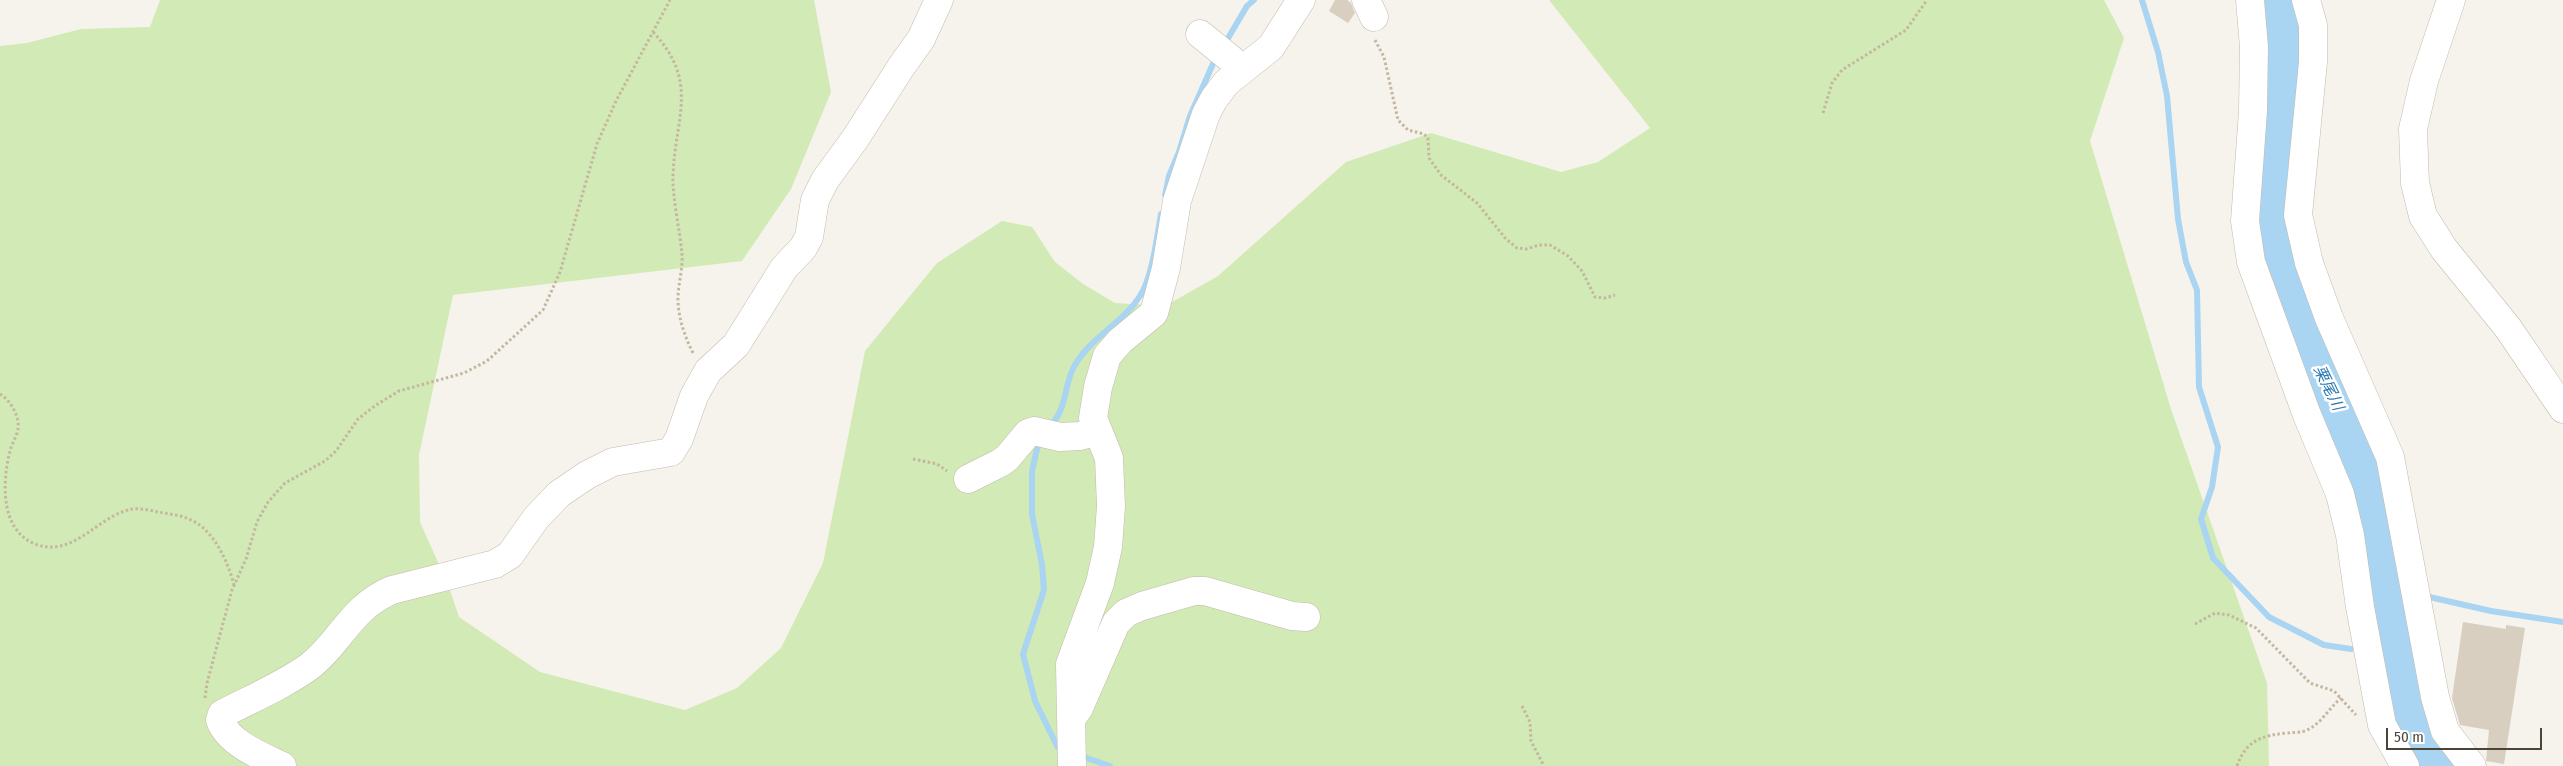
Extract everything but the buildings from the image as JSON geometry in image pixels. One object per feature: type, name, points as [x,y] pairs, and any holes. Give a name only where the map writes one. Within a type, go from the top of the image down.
[{"type":"street","points":[[282,766],[256,754],[231,736],[221,723],[222,714],[312,664],[357,614],[377,596],[392,590],[495,564],[510,555],[536,518],[559,494],[587,475],[613,462],[671,452],[679,439],[694,396],[706,376],[736,345],[784,268],[803,248],[809,237],[815,200],[825,180],[856,139],[901,67],[921,39],[939,0]]},
{"type":"street","points":[[1072,766],[1070,664],[1100,583],[1108,547],[1111,506],[1109,458],[1093,418],[1098,387],[1108,356],[1120,341],[1154,313],[1166,268],[1177,201],[1206,114],[1226,83],[1271,47],[1301,0]]},
{"type":"street","points":[[2250,0],[2254,47],[2253,111],[2245,222],[2251,262],[2300,398],[2340,494],[2350,535],[2360,606],[2382,726],[2405,766]]},
{"type":"street","points":[[2306,0],[2313,25],[2313,62],[2298,215],[2309,263],[2328,318],[2390,457],[2435,697],[2445,731],[2472,766]]},
{"type":"street","points":[[2451,0],[2424,81],[2413,128],[2415,183],[2423,216],[2444,249],[2508,328],[2563,408]]},
{"type":"street","points":[[1200,34],[1243,69]]},
{"type":"street","points":[[968,479],[1007,458],[1028,433],[1034,431],[1060,437],[1080,436],[1098,431]]},
{"type":"street","points":[[1071,719],[1079,708],[1116,623],[1126,613],[1194,591],[1205,591],[1292,616],[1306,617]]},
{"type":"path","points":[[221,723],[210,717],[205,701],[207,683],[234,586],[258,522],[268,502],[285,483],[325,461],[336,451],[358,419],[376,405],[398,391],[464,373],[487,361],[543,310],[560,272],[597,144],[616,101],[670,0]]},
{"type":"path","points":[[1823,113],[1832,83],[1842,70],[1906,30],[1927,0]]},
{"type":"path","points":[[1370,9],[1373,33],[1384,57],[1398,120],[1408,130],[1424,134],[1428,138],[1429,158],[1441,175],[1477,203],[1506,239],[1517,248],[1526,249],[1539,245],[1550,245],[1577,264],[1595,297],[1605,298],[1615,295]]},
{"type":"path","points":[[653,32],[671,56],[677,69],[682,92],[682,118],[672,176],[682,257],[678,300],[683,334],[706,376]]},
{"type":"path","points":[[0,394],[7,398],[17,415],[18,429],[10,450],[4,504],[14,528],[34,544],[52,547],[72,543],[106,519],[129,509],[172,514],[191,520],[204,528],[230,569],[234,586]]},
{"type":"path","points":[[913,459],[937,464],[956,479],[968,479]]},
{"type":"path","points":[[2195,624],[2215,613],[2229,615],[2256,628],[2310,683],[2334,691],[2360,719],[2379,709]]},
{"type":"path","points":[[2237,766],[2249,745],[2261,736],[2306,731],[2319,723],[2324,714],[2340,698]]},
{"type":"path","points":[[1522,706],[1530,722],[1531,741],[1544,766]]},
{"type":"green space","points":[[160,0],[814,0],[831,92],[791,189],[742,261],[453,295],[419,455],[420,522],[449,587],[459,617],[540,672],[685,710],[737,688],[781,648],[823,563],[865,351],[937,263],[1002,221],[1032,227],[1055,262],[1083,284],[1115,303],[1165,306],[1218,276],[1346,162],[1431,133],[1561,172],[1598,162],[1650,128],[1549,0],[2104,0],[2124,38],[2090,141],[2171,409],[2267,683],[2269,766],[0,766],[0,46],[27,43],[81,29],[150,27]]},
{"type":"waterway","points":[[1224,45],[1247,6],[1254,0]]},
{"type":"waterway","points":[[2142,0],[2158,52],[2167,96],[2178,219],[2186,262],[2197,290],[2199,387],[2218,447],[2212,487],[2201,519],[2213,558],[2269,617],[2324,645],[2351,649]]},
{"type":"waterway","name":"栗尾川","points":[[2278,0],[2285,77],[2273,225],[2294,305],[2314,359],[2346,426],[2367,489],[2420,744],[2439,766]]},
{"type":"waterway","points":[[1165,195],[1169,176],[1179,152],[1190,116],[1216,57]]},
{"type":"waterway","points":[[1048,427],[1059,414],[1071,373],[1082,355],[1133,306],[1140,296],[1148,279],[1154,257],[1161,214]]},
{"type":"waterway","points":[[1039,440],[1032,471],[1032,514],[1042,565],[1044,590],[1023,654],[1035,701],[1057,746],[1062,752]]},
{"type":"waterway","points":[[2425,596],[2491,611],[2563,622]]},
{"type":"waterway","points":[[1081,756],[1110,766]]}]
